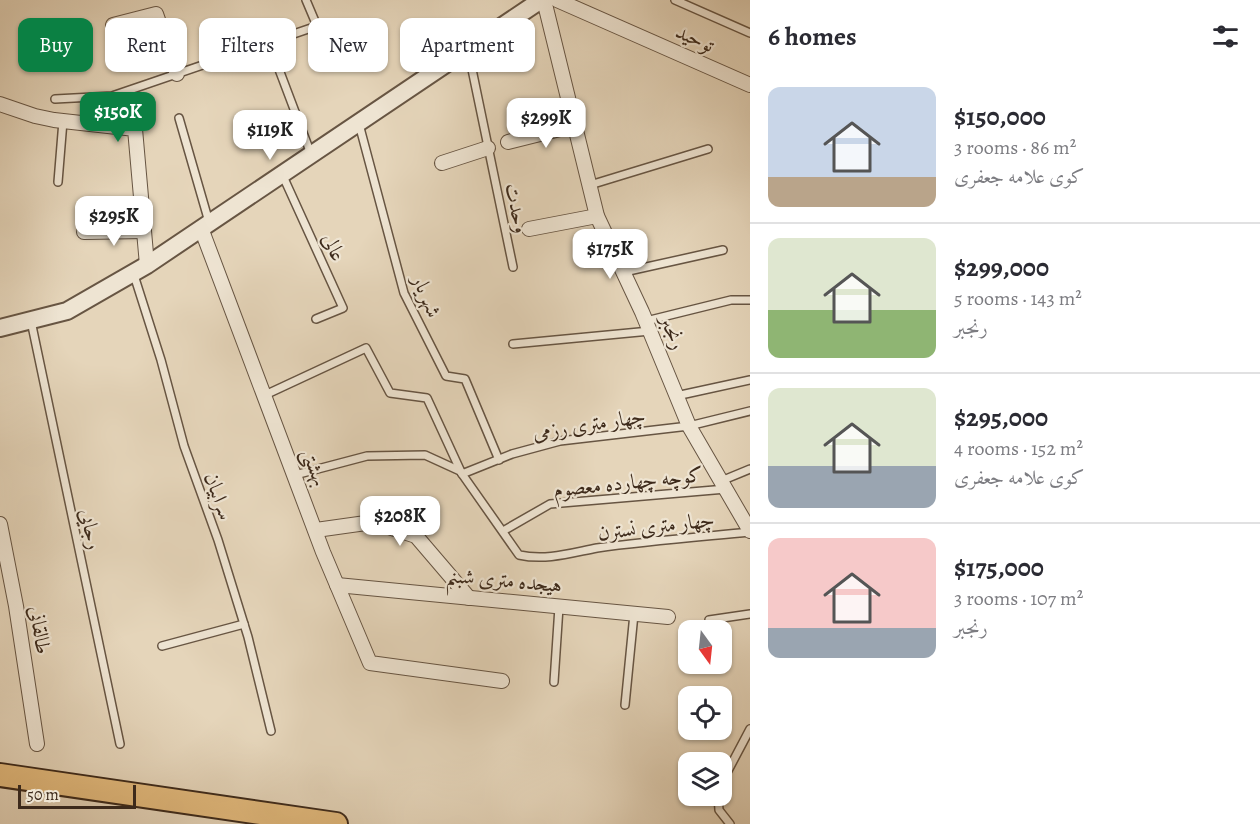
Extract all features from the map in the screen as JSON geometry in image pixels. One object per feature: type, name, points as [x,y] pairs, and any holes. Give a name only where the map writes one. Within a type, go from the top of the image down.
[{"type":"highway","points":[[0,775],[336,824]]},
{"type":"street","points":[[515,18],[542,0]]},
{"type":"street","name":"رنجبر","points":[[542,0],[576,125],[597,216],[648,326],[688,426],[750,531]]},
{"type":"street","name":"توحید","points":[[557,0],[750,85]]},
{"type":"street","points":[[140,18],[156,14],[157,18]]},
{"type":"street","points":[[0,328],[67,311],[140,269],[434,72]]},
{"type":"street","points":[[0,104],[35,116],[135,129],[144,231],[140,269]]},
{"type":"street","points":[[508,142],[576,125]]},
{"type":"street","points":[[442,163],[488,148]]},
{"type":"street","points":[[529,229],[597,216]]},
{"type":"street","name":"بهشتی","points":[[205,225],[265,395],[369,663],[502,681]]},
{"type":"street","points":[[84,232],[144,231]]},
{"type":"street","points":[[316,530],[373,522],[416,536],[469,598]]},
{"type":"street","name":"طالقانی","points":[[0,524],[16,606],[37,744]]},
{"type":"street","name":"هیجده متری شبنم","points":[[337,585],[668,617]]},
{"type":"lane","points":[[296,34],[317,27],[306,0]]},
{"type":"lane","points":[[675,0],[750,33]]},
{"type":"lane","points":[[55,99],[112,96],[199,67]]},
{"type":"lane","points":[[280,72],[311,154]]},
{"type":"lane","name":"وحدت","points":[[473,72],[513,267]]},
{"type":"lane","points":[[179,118],[205,225]]},
{"type":"lane","points":[[58,182],[63,121]]},
{"type":"lane","name":"شهریار","points":[[358,123],[404,293],[446,376],[465,379],[498,460]]},
{"type":"lane","points":[[590,185],[708,149]]},
{"type":"lane","name":"عالی","points":[[282,174],[343,308],[316,319]]},
{"type":"lane","points":[[624,273],[723,250]]},
{"type":"lane","name":"سرابیان","points":[[140,269],[184,446],[218,540],[244,624],[271,731]]},
{"type":"lane","points":[[513,344],[648,326],[731,300],[750,300]]},
{"type":"lane","name":"رجایی","points":[[30,321],[120,744]]},
{"type":"lane","points":[[265,395],[366,348],[390,393],[427,398],[462,474]]},
{"type":"lane","points":[[676,396],[750,380]]},
{"type":"lane","name":"چهار متری رزمی","points":[[462,474],[560,441],[688,426],[750,411]]},
{"type":"lane","points":[[295,475],[367,456],[425,455],[460,471],[503,531]]},
{"type":"lane","name":"کوچه چهارده معصوم","points":[[503,531],[550,504],[723,485],[750,469]]},
{"type":"lane","name":"چهار متری نسترن","points":[[503,531],[519,555],[532,558],[750,531]]},
{"type":"lane","points":[[554,682],[559,606]]},
{"type":"lane","points":[[625,705],[634,614]]},
{"type":"lane","points":[[709,620],[750,614]]},
{"type":"lane","points":[[162,646],[244,624]]},
{"type":"lane","points":[[732,763],[750,729]]},
{"type":"lane","points":[[719,806],[719,810],[730,824]]}]
